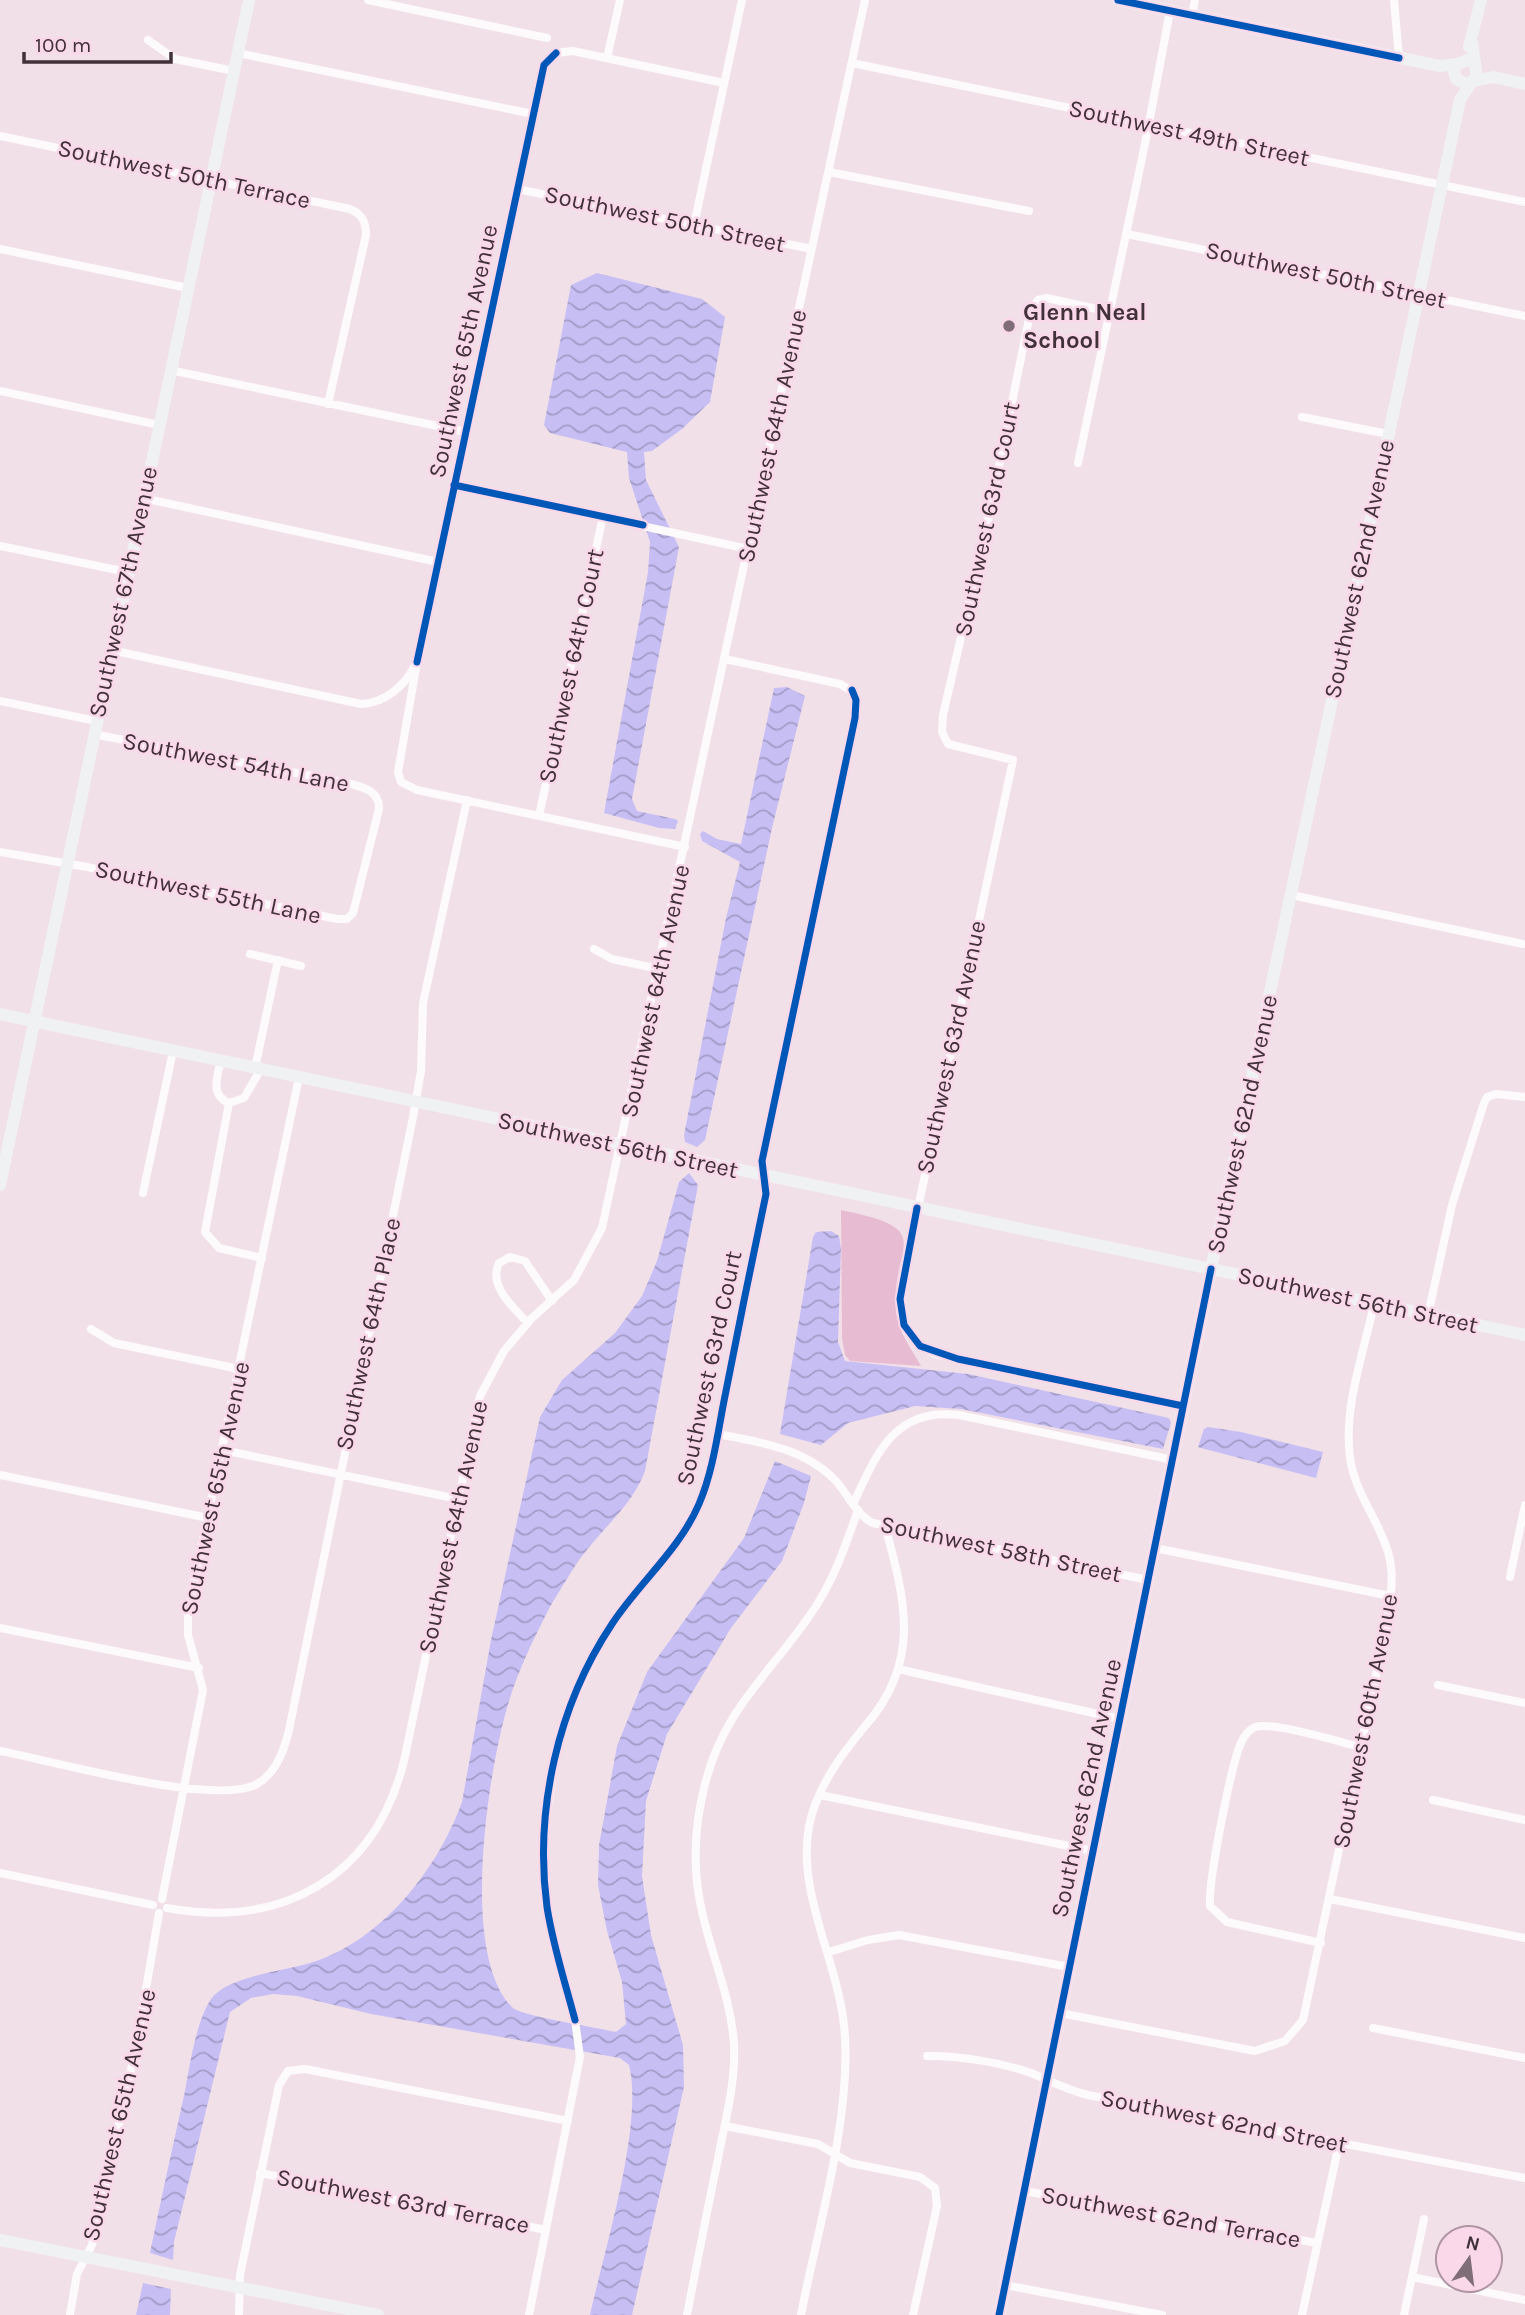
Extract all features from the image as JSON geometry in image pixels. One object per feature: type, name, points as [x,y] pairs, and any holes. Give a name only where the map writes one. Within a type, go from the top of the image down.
[{"type":"street","name":"Southwest 67th Avenue","points":[[0,1185],[249,0]]},
{"type":"street","points":[[368,0],[547,38]]},
{"type":"street","points":[[620,0],[607,58],[724,83]]},
{"type":"street","points":[[694,225],[742,0]]},
{"type":"street","name":"Southwest 64th Avenue","points":[[167,1908],[226,1913],[290,1902],[338,1871],[368,1841],[387,1810],[401,1774],[484,1386],[504,1351],[527,1323],[574,1280],[598,1239],[622,1146],[865,0]]},
{"type":"street","points":[[1118,0],[1525,84]]},
{"type":"street","points":[[1192,15],[1195,0]]},
{"type":"street","points":[[1394,0],[1399,58]]},
{"type":"street","name":"Southwest 62nd Avenue","points":[[999,2315],[1211,1269],[1481,0]]},
{"type":"street","points":[[1078,463],[1127,234],[1170,11]]},
{"type":"street","points":[[148,40],[174,59],[234,71]]},
{"type":"street","name":"Southwest 65th Avenue","points":[[467,800],[417,790],[401,782],[399,767],[417,662],[544,65],[556,53],[573,51],[607,58]]},
{"type":"street","points":[[238,53],[533,114]]},
{"type":"street","name":"Southwest 49th Street","points":[[852,63],[1525,202]]},
{"type":"street","name":"Southwest 50th Terrace","points":[[0,136],[350,209],[364,220],[365,239],[328,404]]},
{"type":"street","points":[[829,172],[1029,211]]},
{"type":"street","name":"Southwest 50th Street","points":[[517,189],[812,249]]},
{"type":"street","name":"Southwest 50th Street","points":[[1127,234],[1525,316]]},
{"type":"street","points":[[0,249],[188,289]]},
{"type":"street","name":"Southwest 63rd Court","points":[[1013,760],[952,747],[944,739],[943,715],[988,524],[1030,312],[1038,300],[1050,298],[1110,312]]},
{"type":"street","points":[[170,370],[466,432]]},
{"type":"street","points":[[0,391],[159,425]]},
{"type":"street","points":[[1302,417],[1388,434]]},
{"type":"street","points":[[454,485],[748,549]]},
{"type":"street","points":[[143,498],[438,562]]},
{"type":"street","name":"Southwest 64th Court","points":[[539,816],[603,516]]},
{"type":"street","points":[[0,546],[127,572]]},
{"type":"street","points":[[111,650],[361,704],[386,698],[407,678],[417,662]]},
{"type":"street","name":"Southwest 63rd Court","points":[[529,2315],[580,2052],[575,2020],[556,1955],[545,1889],[545,1826],[558,1748],[575,1696],[603,1639],[695,1514],[705,1487],[766,1194],[762,1161],[857,712],[852,690],[828,680],[725,659]]},
{"type":"street","name":"Southwest 54th Lane","points":[[0,701],[95,727],[348,783],[376,796],[379,809],[357,904],[350,917]]},
{"type":"street","name":"Southwest 63rd Avenue","points":[[1013,760],[900,1293],[902,1318],[909,1335],[920,1346],[935,1354],[1183,1406]]},
{"type":"street","points":[[467,800],[685,847]]},
{"type":"street","name":"Southwest 64th Place","points":[[0,1751],[184,1788],[225,1793],[243,1790],[263,1780],[280,1758],[289,1730],[416,1102],[421,1071],[423,1003],[467,800]]},
{"type":"street","name":"Southwest 55th Lane","points":[[0,852],[337,919],[350,917]]},
{"type":"street","points":[[1290,895],[1522,944]]},
{"type":"street","points":[[594,949],[612,959],[659,969]]},
{"type":"street","points":[[250,954],[301,965]]},
{"type":"street","points":[[221,1060],[215,1088],[221,1099],[229,1103],[244,1098],[258,1068],[278,960]]},
{"type":"street","name":"Southwest 56th Street","points":[[0,1014],[1525,1335]]},
{"type":"street","points":[[143,1193],[173,1051]]},
{"type":"street","name":"Southwest 65th Avenue","points":[[162,1899],[203,1698],[203,1683],[190,1644],[187,1620],[299,1077]]},
{"type":"street","points":[[1428,1315],[1452,1205],[1487,1097],[1496,1094],[1525,1097]]},
{"type":"street","points":[[229,1103],[205,1232],[219,1248],[262,1258]]},
{"type":"street","points":[[527,1323],[498,1286],[496,1272],[499,1262],[510,1257],[525,1261],[552,1301]]},
{"type":"street","name":"Southwest 60th Avenue","points":[[1060,2013],[1241,2050],[1260,2051],[1274,2048],[1291,2036],[1303,2020],[1321,1943],[1390,1595],[1392,1570],[1388,1551],[1357,1486],[1349,1447],[1353,1405],[1374,1304]]},
{"type":"street","points":[[91,1328],[114,1343],[240,1369]]},
{"type":"street","points":[[687,2315],[732,2082],[733,2041],[725,1989],[698,1891],[696,1837],[705,1784],[717,1749],[738,1707],[796,1636],[824,1594],[839,1564],[856,1506],[883,1445],[903,1426],[935,1413],[959,1415],[1173,1460]]},
{"type":"street","name":"Southwest 58th Street","points":[[718,1434],[770,1445],[800,1455],[828,1474],[865,1519],[885,1526],[1148,1580]]},
{"type":"street","points":[[223,1450],[458,1499]]},
{"type":"street","points":[[0,1475],[208,1518]]},
{"type":"street","points":[[1510,1577],[1525,1505]]},
{"type":"street","points":[[801,2315],[834,2152],[844,2087],[845,2038],[839,1991],[808,1865],[809,1826],[820,1795],[841,1756],[885,1700],[898,1669],[904,1643],[904,1605],[885,1526]]},
{"type":"street","name":"Southwest 58th Street","points":[[1155,1548],[1390,1595]]},
{"type":"street","points":[[0,1628],[199,1668]]},
{"type":"street","points":[[898,1669],[1120,1719]]},
{"type":"street","points":[[1438,1685],[1525,1703]]},
{"type":"street","points":[[1321,1943],[1227,1922],[1211,1909],[1211,1880],[1237,1753],[1242,1739],[1252,1729],[1273,1727],[1360,1747]]},
{"type":"street","points":[[820,1795],[1093,1851]]},
{"type":"street","points":[[1433,1800],[1525,1820]]},
{"type":"street","points":[[0,1873],[153,1905],[159,1913],[167,1908],[167,1903],[162,1899],[153,1905]]},
{"type":"street","points":[[1330,1899],[1525,1938]]},
{"type":"street","name":"Southwest 65th Avenue","points":[[70,2315],[77,2274],[92,2245],[136,2047],[159,1913]]},
{"type":"street","points":[[829,1952],[868,1940],[899,1935],[1069,1967]]},
{"type":"street","points":[[1373,2028],[1525,2058]]},
{"type":"street","name":"Southwest 62nd Street","points":[[927,2056],[964,2059],[1030,2073],[1065,2090],[1525,2178]]},
{"type":"street","points":[[239,2315],[240,2275],[260,2173],[279,2085],[288,2071],[305,2068],[568,2121]]},
{"type":"street","points":[[724,2126],[818,2144],[850,2163],[915,2176],[933,2185],[937,2206],[913,2315]]},
{"type":"street","points":[[1302,2315],[1339,2144]]},
{"type":"street","name":"Southwest 63rd Terrace","points":[[260,2173],[546,2230]]},
{"type":"street","name":"Southwest 62nd Terrace","points":[[1024,2191],[1317,2244]]},
{"type":"street","points":[[1404,2315],[1424,2219]]},
{"type":"street","points":[[0,2240],[378,2315]]},
{"type":"street","points":[[1412,2277],[1525,2300]]},
{"type":"street","points":[[1005,2285],[1161,2315]]},
{"type":"shaded area","points":[[841,1210],[872,1217],[891,1225],[901,1233],[904,1243],[896,1289],[897,1319],[921,1366],[850,1361],[845,1355],[842,1339]]},
{"type":"water","points":[[597,273],[702,299],[725,317],[710,402],[682,429],[652,451],[644,452],[646,480],[679,547],[632,799],[637,811],[678,821],[675,829],[659,828],[604,813],[648,572],[650,542],[629,478],[627,452],[550,433],[544,425],[571,285]]},
{"type":"water","points":[[787,687],[805,696],[772,828],[705,1140],[697,1147],[685,1142],[684,1135],[726,918],[740,862],[702,841],[700,834],[703,831],[717,839],[741,844],[774,688]]},
{"type":"water","points":[[689,1173],[698,1185],[645,1471],[626,1505],[570,1574],[551,1605],[521,1668],[511,1695],[492,1775],[483,1863],[482,1908],[487,1949],[496,1983],[513,2008],[545,2018],[616,2032],[626,2024],[622,1982],[607,1931],[598,1885],[599,1845],[617,1746],[647,1672],[744,1538],[775,1461],[811,1476],[782,1561],[731,1628],[667,1734],[646,1801],[642,1876],[651,1935],[683,2045],[684,2087],[632,2315],[590,2315],[627,2153],[632,2090],[629,2065],[620,2058],[371,2014],[297,1996],[273,1994],[251,1998],[230,2012],[174,2242],[173,2260],[150,2253],[194,2043],[201,2019],[211,1999],[230,1985],[257,1975],[310,1963],[336,1953],[360,1938],[404,1900],[422,1877],[451,1827],[462,1802],[491,1640],[540,1417],[562,1380],[615,1333],[642,1296],[657,1261],[679,1182]]},
{"type":"water","points":[[831,1231],[839,1236],[841,1249],[838,1342],[845,1361],[968,1374],[1169,1418],[1171,1423],[1163,1449],[961,1409],[915,1406],[848,1423],[821,1445],[780,1434],[813,1237],[816,1232]]},
{"type":"water","points":[[1208,1427],[1241,1432],[1323,1452],[1316,1478],[1198,1447],[1204,1429]]},
{"type":"water","points":[[143,2283],[171,2289],[170,2315],[136,2315]]},
{"type":"cycle path","points":[[1118,0],[1399,58]]},
{"type":"cycle path","points":[[417,662],[544,65],[556,53]]},
{"type":"cycle path","points":[[454,485],[643,525]]},
{"type":"cycle path","points":[[575,2020],[547,1907],[544,1870],[544,1833],[554,1760],[564,1724],[593,1655],[623,1609],[681,1536],[699,1504],[708,1477],[766,1194],[762,1161],[855,718],[856,700],[852,690]]},
{"type":"cycle path","points":[[917,1208],[900,1299],[904,1325],[920,1346],[958,1359],[1183,1406]]},
{"type":"cycle path","points":[[999,2315],[1211,1269]]},
{"type":"place","name":"Glenn Neal School","points":[[1009,326]]}]
